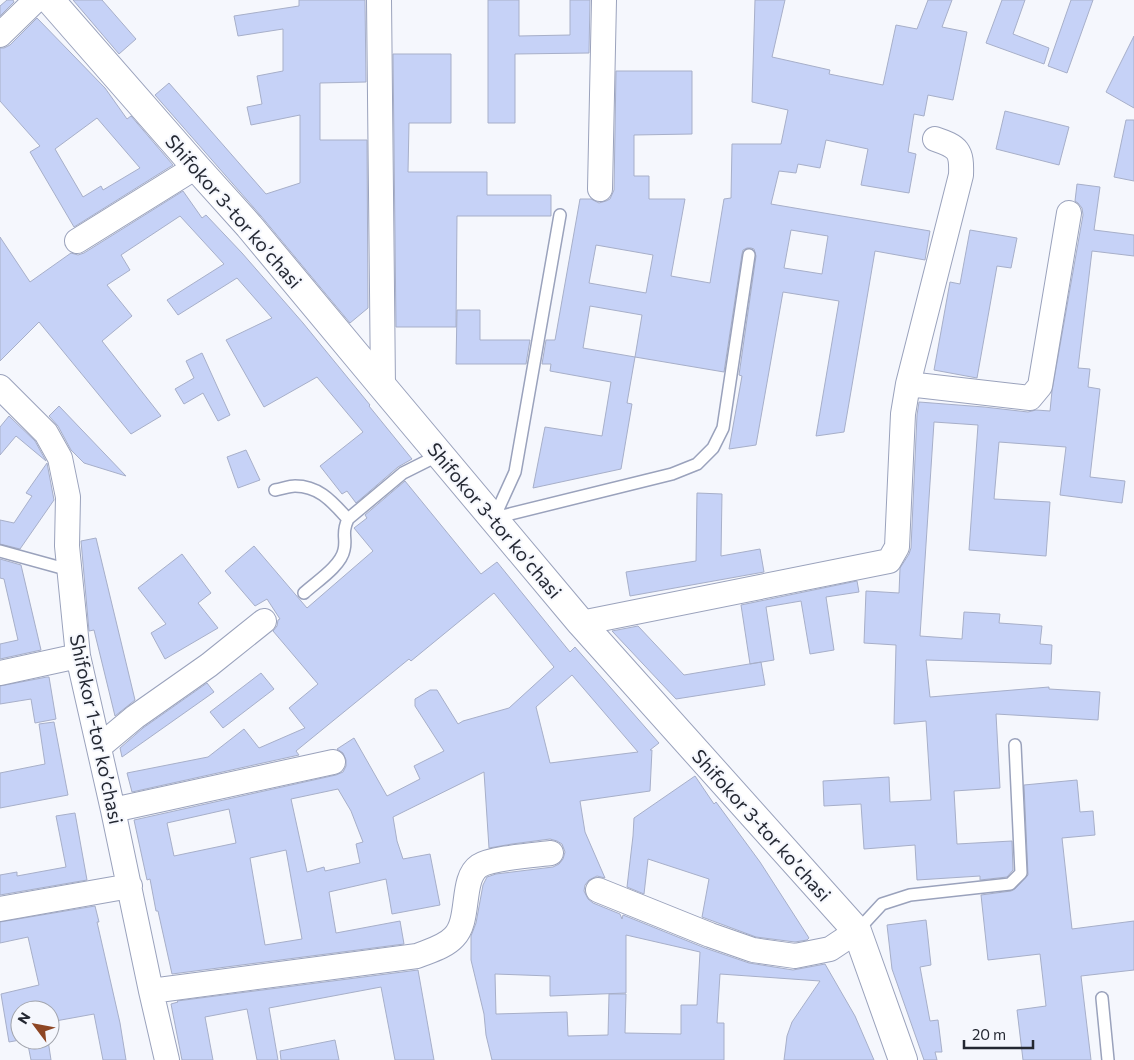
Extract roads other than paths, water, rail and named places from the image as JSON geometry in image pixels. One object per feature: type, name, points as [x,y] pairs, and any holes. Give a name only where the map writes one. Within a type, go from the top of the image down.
[{"type":"street","points":[[0,35],[36,0]]},
{"type":"street","name":"Shifokor 3-tor koʼchasi","points":[[50,0],[249,226],[581,623],[856,931],[903,1060]]},
{"type":"street","points":[[379,0],[383,388]]},
{"type":"street","points":[[600,189],[604,0]]},
{"type":"street","points":[[581,623],[889,561],[897,547],[903,414],[908,384],[960,175],[961,163],[959,152],[950,144],[935,139]]},
{"type":"street","points":[[77,241],[196,167]]},
{"type":"street","points":[[908,384],[1030,398],[1040,386],[1069,213]]},
{"type":"street","name":"Shifokor 1-tor koʼchasi","points":[[0,387],[46,433],[60,458],[68,497],[67,546],[78,656],[167,1060]]},
{"type":"street","points":[[99,747],[135,717],[209,664],[264,621]]},
{"type":"street","points":[[0,673],[78,656]]},
{"type":"street","points":[[113,810],[333,762]]},
{"type":"street","points":[[151,991],[417,956],[440,946],[456,936],[462,922],[470,876],[478,866],[488,862],[551,852]]},
{"type":"street","points":[[0,909],[130,886]]},
{"type":"street","points":[[598,890],[710,935],[753,950],[795,956],[830,950],[856,931]]},
{"type":"lane","points":[[494,518],[515,472],[560,214]]},
{"type":"lane","points":[[494,518],[672,474],[697,464],[713,448],[723,428],[749,255]]},
{"type":"lane","points":[[304,593],[334,567],[342,557],[345,549],[344,526],[348,520],[403,473],[440,455]]},
{"type":"lane","points":[[275,490],[294,486],[308,487],[316,490],[329,499],[348,520]]},
{"type":"lane","points":[[0,551],[70,570]]},
{"type":"lane","points":[[856,931],[882,904],[910,895],[1010,884],[1021,873],[1014,745]]},
{"type":"lane","points":[[1102,998],[1108,1060]]}]
